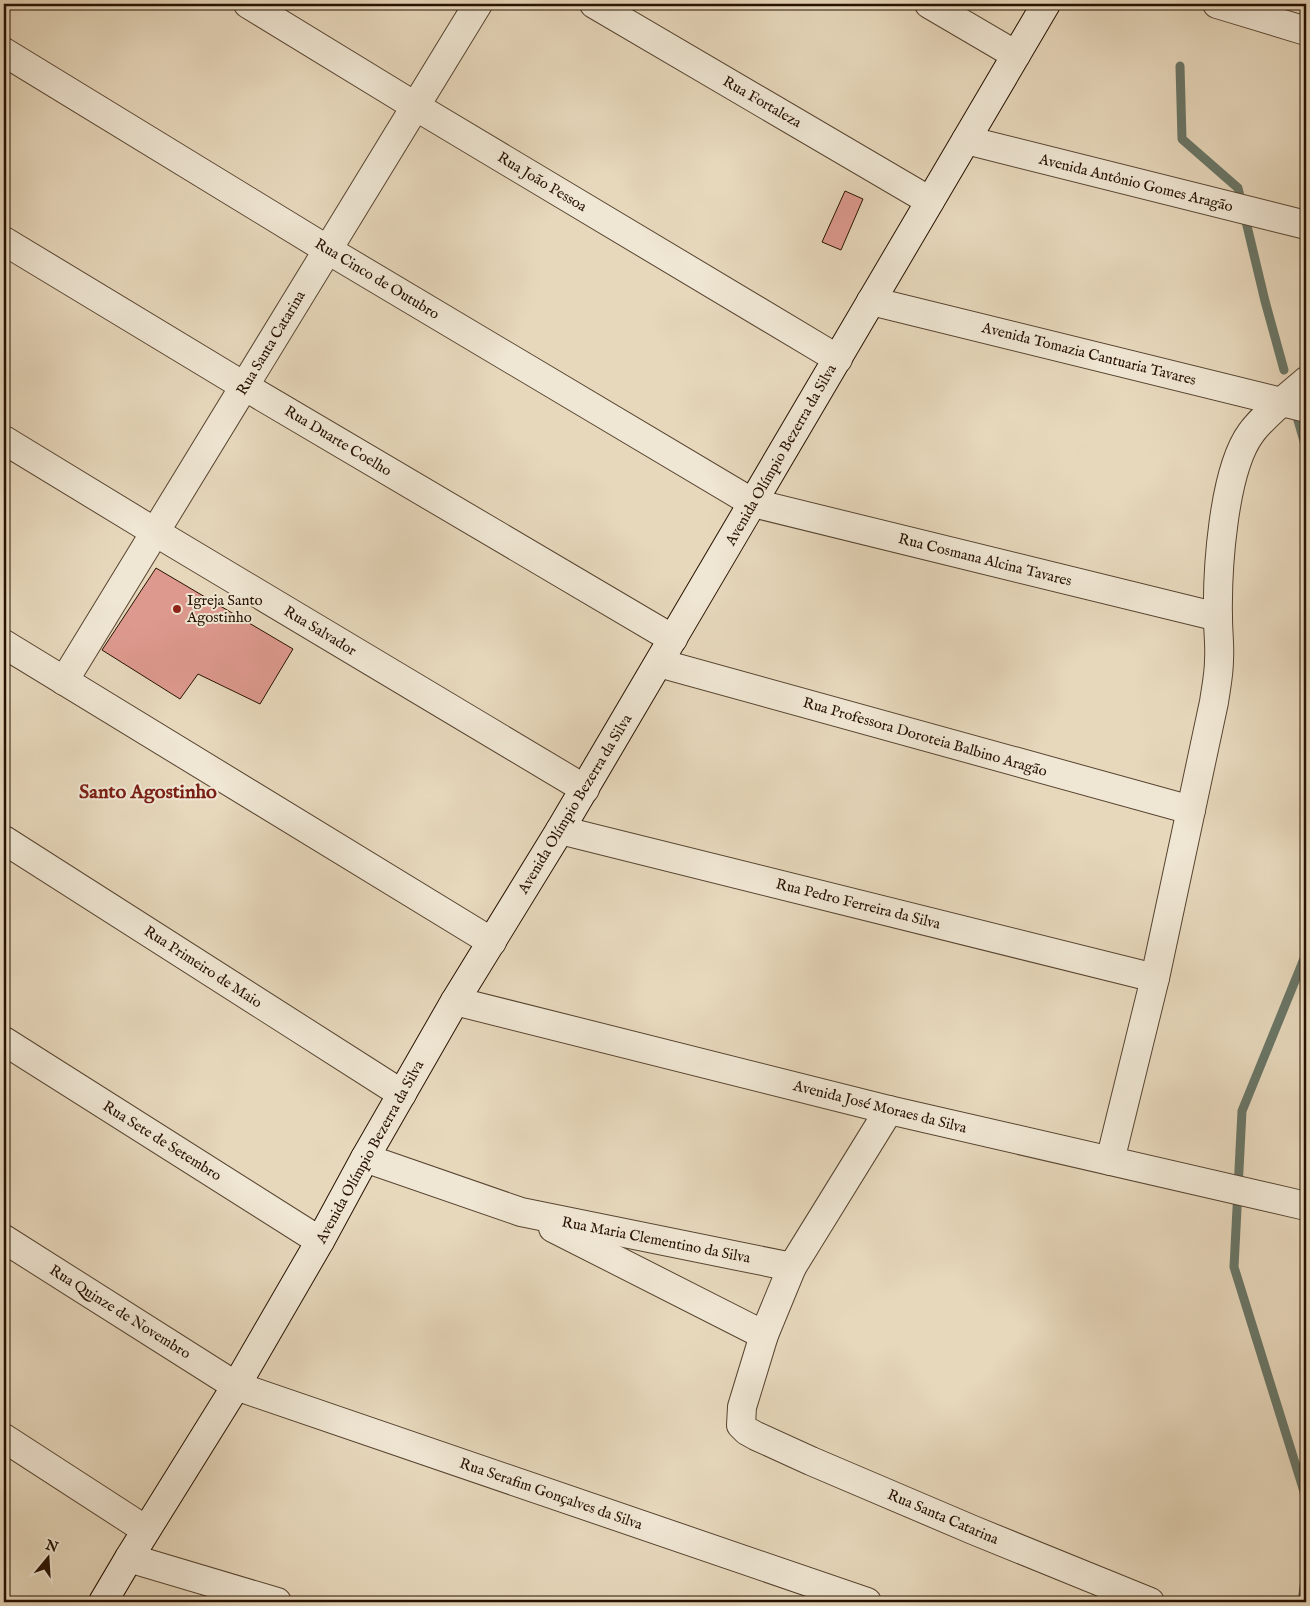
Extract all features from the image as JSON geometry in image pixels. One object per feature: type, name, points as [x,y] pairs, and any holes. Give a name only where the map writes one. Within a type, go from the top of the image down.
[{"type":"street","name":"Rua João Pessoa","points":[[248,4],[838,359]]},
{"type":"street","name":"Rua Santa Catarina","points":[[64,681],[478,4]]},
{"type":"street","name":"Rua Fortaleza","points":[[594,4],[930,201]]},
{"type":"street","points":[[929,4],[1016,55]]},
{"type":"street","name":"Avenida Olímpio Bezerra da Silva","points":[[103,1602],[128,1558],[236,1386],[456,1001],[585,789],[1046,4]]},
{"type":"street","points":[[1217,4],[1269,11],[1306,31]]},
{"type":"street","name":"Rua Cinco de Outubro","points":[[4,52],[328,250],[753,503]]},
{"type":"street","name":"Avenida Antônio Gomes Aragão","points":[[966,140],[1306,226]]},
{"type":"street","name":"Rua Duarte Coelho","points":[[4,241],[244,386],[673,639]]},
{"type":"street","name":"Avenida Tomazia Cantuaria Tavares","points":[[871,301],[1294,405]]},
{"type":"street","points":[[1110,1161],[1155,978],[1214,702],[1220,662],[1218,617],[1221,544],[1228,495],[1236,462],[1250,433],[1294,405],[1306,381]]},
{"type":"street","name":"Rua Salvador","points":[[4,440],[585,789]]},
{"type":"street","name":"Rua Cosmana Alcina Tavares","points":[[753,503],[1218,617]]},
{"type":"street","points":[[4,644],[492,942]]},
{"type":"street","name":"Rua Professora Doroteia Balbino Aragão","points":[[659,663],[1191,810]]},
{"type":"street","name":"Rua Pedro Ferreira da Silva","points":[[560,830],[1155,978]]},
{"type":"street","name":"Rua Primeiro de Maio","points":[[4,840],[402,1094]]},
{"type":"street","name":"Avenida José Moraes da Silva","points":[[456,1001],[889,1110],[1306,1206]]},
{"type":"street","name":"Rua Sete de Setembro","points":[[4,1041],[320,1241]]},
{"type":"street","points":[[764,1335],[792,1267],[889,1110]]},
{"type":"street","name":"Rua Maria Clementino da Silva","points":[[365,1158],[521,1212],[792,1267]]},
{"type":"street","name":"Rua Maria Clementino da Silva","points":[[521,1212],[764,1335]]},
{"type":"street","name":"Rua Quinze de Novembro","points":[[4,1239],[236,1386]]},
{"type":"street","name":"Rua Santa Catarina","points":[[764,1335],[742,1407],[741,1425],[746,1431],[811,1461],[973,1530],[1150,1602]]},
{"type":"street","name":"Rua Serafim Gonçalves da Silva","points":[[236,1386],[867,1602]]},
{"type":"street","points":[[4,1438],[146,1530]]},
{"type":"street","points":[[128,1558],[277,1602]]},
{"type":"building","points":[[845,191],[863,199],[841,250],[822,242]]},
{"type":"building","name":"Igreja Santo Agostinho","points":[[156,568],[293,649],[260,704],[198,674],[180,699],[102,650]]},
{"type":"waterway","points":[[1180,66],[1182,139],[1238,188],[1265,301],[1284,370]]},
{"type":"waterway","points":[[1295,410],[1306,448]]},
{"type":"waterway","points":[[1306,954],[1242,1111],[1234,1267],[1306,1498]]},
{"type":"waterway","points":[[1302,1602],[1306,1571]]},
{"type":"place","name":"Igreja Santo Agostinho","points":[[177,609]]},
{"type":"district","name":"Santo Agostinho","points":[[148,792]]}]
